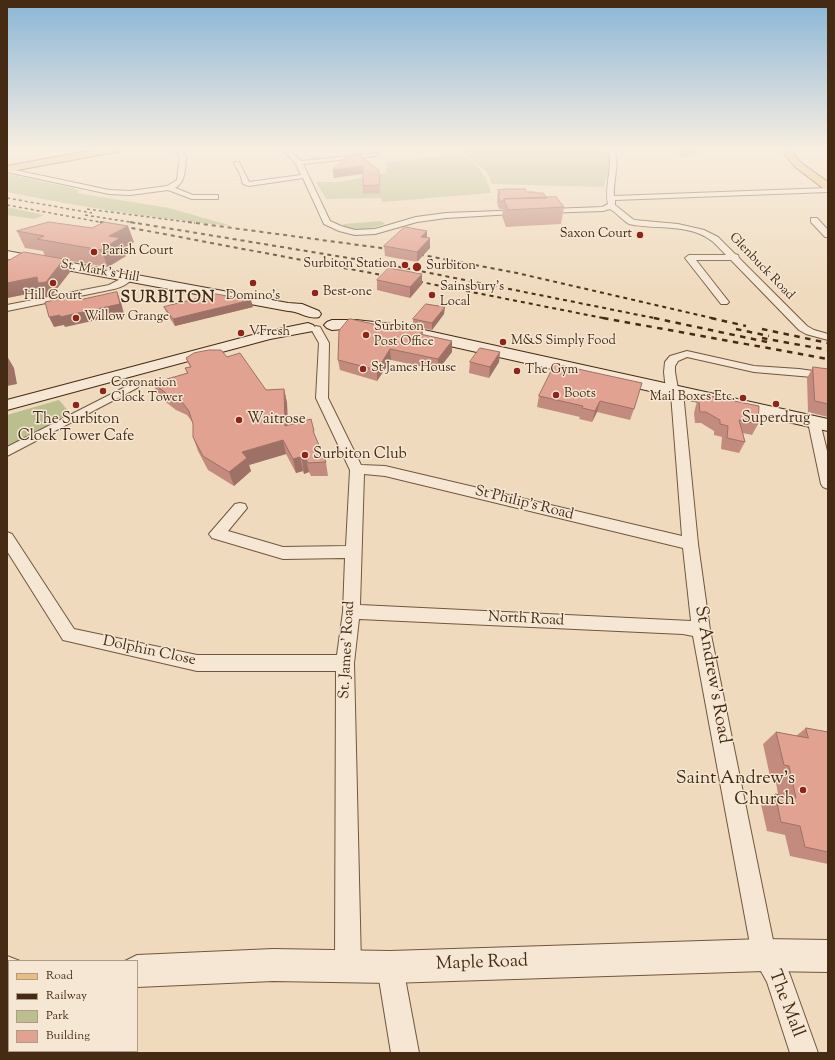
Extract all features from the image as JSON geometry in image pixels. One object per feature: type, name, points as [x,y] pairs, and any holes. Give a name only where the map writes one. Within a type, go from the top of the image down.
[{"type":"main road","name":"St. Mark's Hill","points":[[7,255],[288,307],[319,324]]},
{"type":"main road","points":[[7,405],[269,334],[319,324],[345,323],[401,330],[821,424]]},
{"type":"street","points":[[316,197],[327,222],[332,226],[352,232],[367,232],[414,219],[499,212],[603,209],[611,202],[693,197]]},
{"type":"street","points":[[610,197],[611,202]]},
{"type":"street","name":"Glenbuck Road","points":[[611,202],[626,219],[632,222],[678,226],[709,235],[735,257],[803,328],[814,333],[828,336]]},
{"type":"street","points":[[814,220],[828,235]]},
{"type":"street","points":[[682,250],[689,258],[712,294],[724,302]]},
{"type":"street","points":[[689,258],[735,257]]},
{"type":"street","points":[[7,308],[111,287],[120,284],[128,278]]},
{"type":"street","name":"St. James' Road","points":[[319,324],[322,398],[357,470],[351,612],[345,663],[348,965]]},
{"type":"street","name":"St Andrew's Road","points":[[764,956],[701,630],[670,365],[671,360],[676,356],[687,354],[754,369],[824,375]]},
{"type":"street","points":[[7,452],[133,386]]},
{"type":"street","points":[[821,424],[828,484]]},
{"type":"street","name":"St Philip's Road","points":[[357,470],[364,468],[385,471],[690,544]]},
{"type":"street","points":[[240,508],[217,534],[283,553],[353,552]]},
{"type":"street","name":"Dolphin Close","points":[[7,538],[69,636],[197,663],[345,663]]},
{"type":"street","name":"North Road","points":[[351,612],[675,627],[701,630]]},
{"type":"street","name":"Maple Road","points":[[138,971],[265,966],[348,965],[390,967],[764,956],[828,956]]},
{"type":"street","name":"The Mall","points":[[764,956],[777,975],[804,1053]]},
{"type":"street","points":[[390,967],[405,1053]]},
{"type":"green space","points":[[35,197],[104,197],[169,208],[232,226],[176,220]]},
{"type":"green space","points":[[325,197],[437,197],[382,202],[381,198],[326,199]]},
{"type":"green space","points":[[7,207],[44,215],[34,219],[7,215]]},
{"type":"green space","points":[[381,221],[385,224],[363,230],[341,226],[344,224]]},
{"type":"green space","points":[[59,400],[71,414],[7,446],[7,415]]},
{"type":"building","points":[[499,197],[547,198],[504,199],[500,202]]},
{"type":"building","points":[[556,197],[564,207],[508,210],[504,199]]},
{"type":"building","points":[[49,222],[92,228],[104,222],[128,226],[109,236],[120,238],[101,250],[37,239],[44,236],[17,231]]},
{"type":"building","points":[[405,227],[427,231],[421,237],[430,238],[417,252],[384,246]]},
{"type":"building","points":[[24,252],[64,259],[46,282],[38,283],[37,277],[7,283],[7,260]]},
{"type":"building","points":[[389,268],[422,274],[410,287],[377,280]]},
{"type":"building","points":[[117,292],[120,304],[60,317],[60,315],[49,317],[45,302],[81,295],[82,299]]},
{"type":"building","points":[[216,294],[251,300],[173,319],[164,307]]},
{"type":"building","points":[[426,304],[445,307],[432,323],[413,319]]},
{"type":"building","points":[[349,319],[400,330],[403,326],[423,331],[420,334],[452,341],[438,359],[390,349],[377,370],[338,360],[339,331]]},
{"type":"building","points":[[480,348],[500,352],[490,367],[470,362]]},
{"type":"building","name":"Waitrose","points":[[209,350],[221,350],[227,357],[240,353],[266,390],[284,389],[285,426],[311,419],[313,431],[326,462],[308,463],[306,459],[302,460],[300,457],[293,459],[283,440],[242,452],[247,458],[229,472],[203,456],[193,437],[193,424],[189,411],[182,402],[171,397],[153,383],[188,373],[185,368],[191,367],[186,358],[194,353]]},
{"type":"building","points":[[555,364],[642,383],[634,409],[600,401],[595,411],[582,408],[583,406],[539,396]]},
{"type":"building","points":[[813,367],[828,369],[828,404],[815,401]]},
{"type":"building","points":[[701,394],[730,400],[730,398],[734,401],[759,406],[758,424],[739,420],[745,442],[727,438],[728,426],[720,424],[720,420],[706,412],[700,412],[699,402]]},
{"type":"building","name":"Saint Andrew's Church","points":[[806,728],[828,732],[828,852],[805,847],[800,826],[781,822],[775,794],[796,798],[789,766],[784,765],[776,732],[808,738]]},
{"type":"railway","points":[[7,198],[92,213]]},
{"type":"railway","points":[[7,205],[105,223]]},
{"type":"railway","points":[[87,209],[195,223]]},
{"type":"railway","points":[[85,215],[136,223]]},
{"type":"railway","points":[[100,222],[392,277]]},
{"type":"railway","points":[[130,222],[385,264],[659,319]]},
{"type":"railway","points":[[188,222],[396,250]]},
{"type":"railway","points":[[412,253],[517,273],[716,319]]},
{"type":"railway","points":[[411,280],[608,319]]},
{"type":"railway","points":[[603,318],[828,359]]},
{"type":"railway","points":[[654,318],[767,342]]},
{"type":"railway","points":[[711,318],[746,326]]},
{"type":"railway","points":[[736,329],[769,336]]},
{"type":"railway","points":[[762,329],[828,343]]},
{"type":"railway","points":[[762,338],[828,350]]},
{"type":"place","name":"Saxon Court","points":[[640,235]]},
{"type":"place","name":"Parish Court","points":[[94,252]]},
{"type":"place","name":"Surbiton Station","points":[[405,265]]},
{"type":"place","name":"Surbiton","points":[[417,267]]},
{"type":"place","name":"Hill Court","points":[[53,283]]},
{"type":"place","name":"Domino's","points":[[253,283]]},
{"type":"place","name":"Best-one","points":[[315,293]]},
{"type":"place","name":"Sainsbury's Local","points":[[432,295]]},
{"type":"place","name":"Willow Grange","points":[[76,318]]},
{"type":"place","name":"VFresh","points":[[241,333]]},
{"type":"place","name":"Surbiton Post Office","points":[[366,335]]},
{"type":"place","name":"M&S Simply Food","points":[[503,342]]},
{"type":"place","name":"St James House","points":[[363,369]]},
{"type":"place","name":"The Gym","points":[[517,371]]},
{"type":"place","name":"Coronation Clock Tower","points":[[103,391]]},
{"type":"place","name":"Boots","points":[[556,395]]},
{"type":"place","name":"Mail Boxes Etc.","points":[[743,398]]},
{"type":"place","name":"Superdrug","points":[[776,404]]},
{"type":"place","name":"The Surbiton Clock Tower Cafe","points":[[76,405]]},
{"type":"place","name":"Waitrose","points":[[239,420]]},
{"type":"place","name":"Surbiton Club","points":[[305,455]]},
{"type":"place","name":"Saint Andrew's Church","points":[[803,790]]},
{"type":"district","name":"SURBITON","points":[[168,299]]}]
